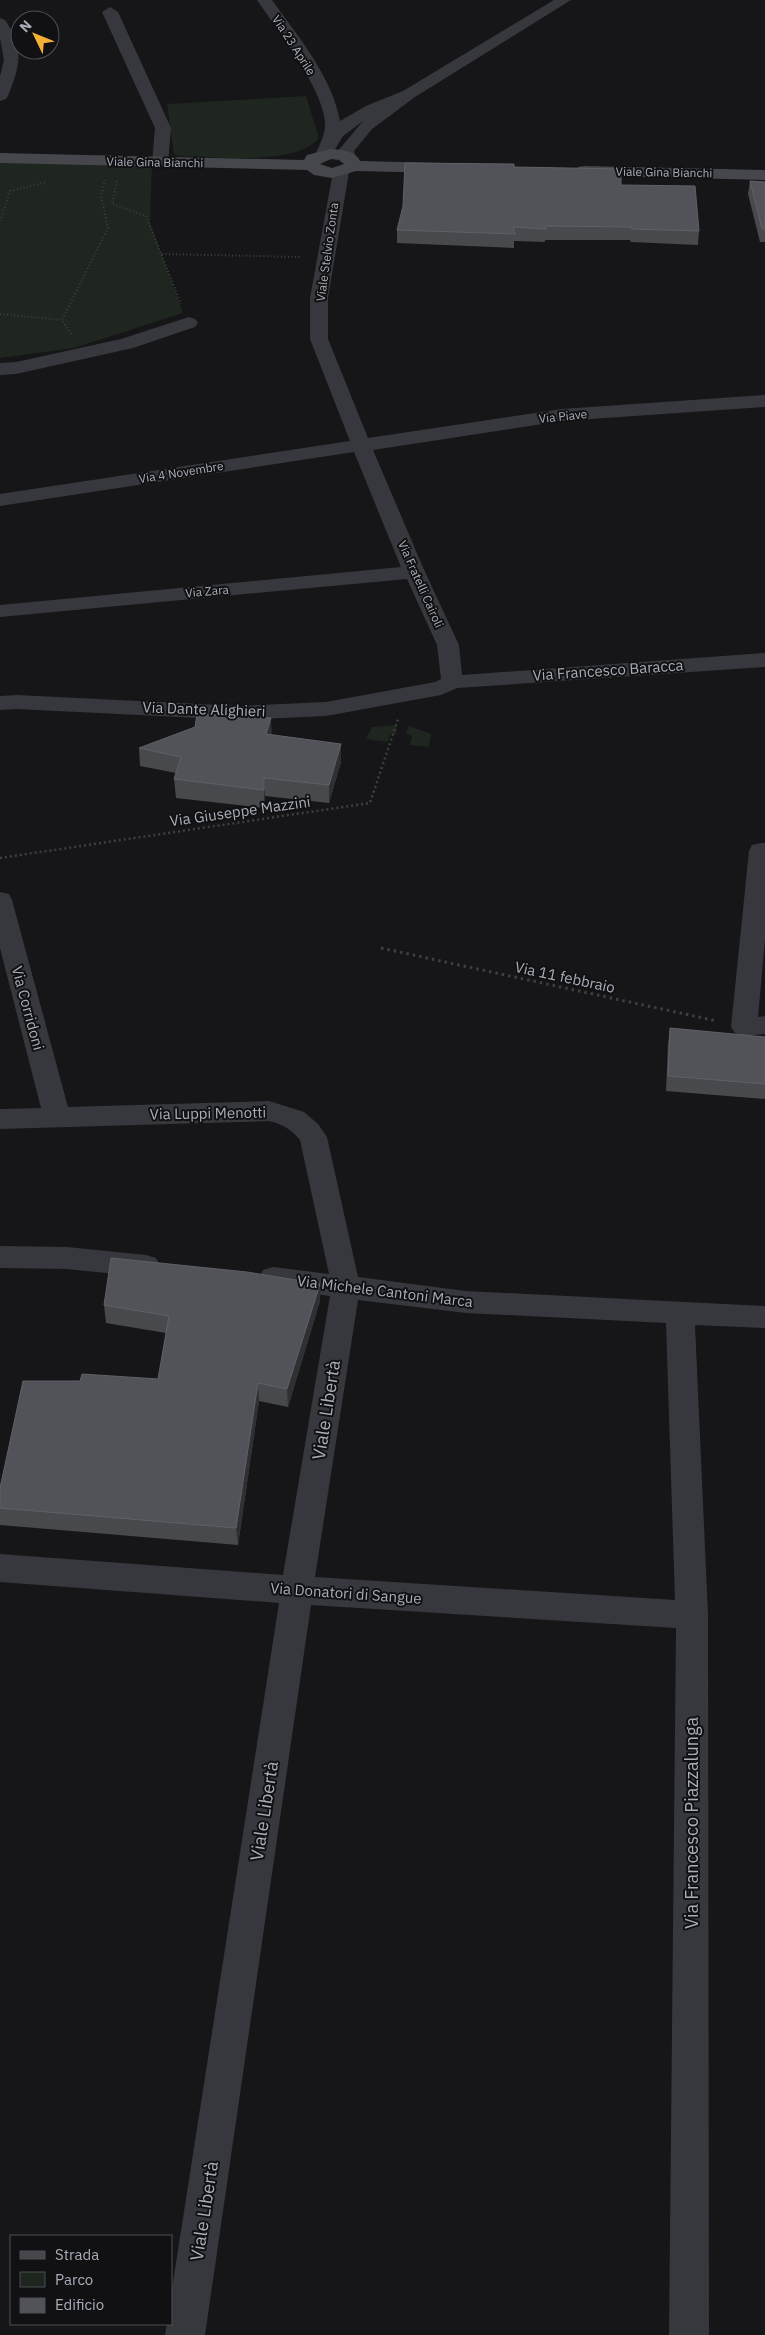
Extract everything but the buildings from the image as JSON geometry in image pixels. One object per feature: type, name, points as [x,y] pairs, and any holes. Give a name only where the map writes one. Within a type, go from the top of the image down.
[{"type":"street","name":"Via 23 Aprile","points":[[264,0],[284,28],[323,91]]},
{"type":"street","name":"Viale Stelvio Zonta","points":[[362,444],[334,380],[320,339],[319,298],[347,165],[346,152],[355,137],[370,121],[409,94],[564,0]]},
{"type":"street","points":[[110,12],[163,128],[160,162]]},
{"type":"street","points":[[0,23],[6,32],[14,60],[0,96]]},
{"type":"street","points":[[323,91],[358,118],[359,121],[354,126],[353,132],[355,137]]},
{"type":"street","points":[[321,153],[333,125],[323,91]]},
{"type":"street","name":"Viale Stelvio Zonta","points":[[321,153],[338,131],[358,118],[409,94]]},
{"type":"street","name":"Viale Gina Bianchi","points":[[0,158],[160,162],[321,153],[322,172],[347,165]]},
{"type":"street","points":[[347,165],[460,168]]},
{"type":"street","name":"Viale Gina Bianchi","points":[[568,170],[765,174]]},
{"type":"street","points":[[0,369],[16,368],[126,344],[189,323]]},
{"type":"street","name":"Via Piave","points":[[362,444],[562,415],[765,401]]},
{"type":"street","name":"Via 4 Novembre","points":[[0,500],[362,444]]},
{"type":"street","name":"Via Fratelli Cairoli","points":[[362,444],[414,572],[448,645],[452,682]]},
{"type":"street","name":"Via Zara","points":[[0,611],[414,572]]},
{"type":"street","name":"Via Francesco Baracca","points":[[452,682],[765,660]]},
{"type":"street","points":[[406,695],[441,688],[452,682]]},
{"type":"street","name":"Via Dante Alighieri","points":[[0,702],[240,713],[326,709],[406,695]]},
{"type":"street","points":[[755,1026],[761,851],[765,852]]},
{"type":"street","name":"Via Corridoni","points":[[0,900],[57,1116]]},
{"type":"street","name":"Via Luppi Menotti","points":[[0,1119],[268,1111],[293,1117],[305,1126],[313,1137],[346,1286]]},
{"type":"street","points":[[0,1257],[67,1258],[175,1268]]},
{"type":"street","name":"Via Michele Cantoni Marca","points":[[245,1275],[466,1302],[765,1317]]},
{"type":"street","name":"Viale Libertà","points":[[186,2335],[297,1590],[346,1286]]},
{"type":"street","name":"Via Francesco Piazzalunga","points":[[680,1312],[692,1615],[689,2335]]},
{"type":"street","name":"Via Donatori di Sangue","points":[[0,1568],[297,1590],[692,1615]]},
{"type":"path","points":[[116,162],[112,204],[146,216],[189,323]]},
{"type":"path","points":[[62,320],[108,228],[101,196],[116,162]]},
{"type":"path","points":[[0,221],[10,191],[30,184],[50,182]]},
{"type":"path","points":[[162,254],[326,258]]},
{"type":"path","points":[[0,314],[62,320]]},
{"type":"path","points":[[62,320],[84,353]]},
{"type":"path","name":"Via Giuseppe Mazzini","points":[[0,858],[370,803],[406,695]]},
{"type":"path","name":"Via 11 febbraio","points":[[381,948],[755,1026]]},
{"type":"green space","points":[[306,96],[319,138],[308,147],[293,153],[253,158],[179,156],[174,154],[167,104]]},
{"type":"green space","points":[[0,158],[152,164],[150,222],[183,313],[74,348],[0,358]]},
{"type":"green space","points":[[397,725],[396,734],[390,734],[388,742],[366,739],[372,727]]},
{"type":"green space","points":[[409,726],[431,734],[429,747],[410,745],[412,736],[406,734]]}]
